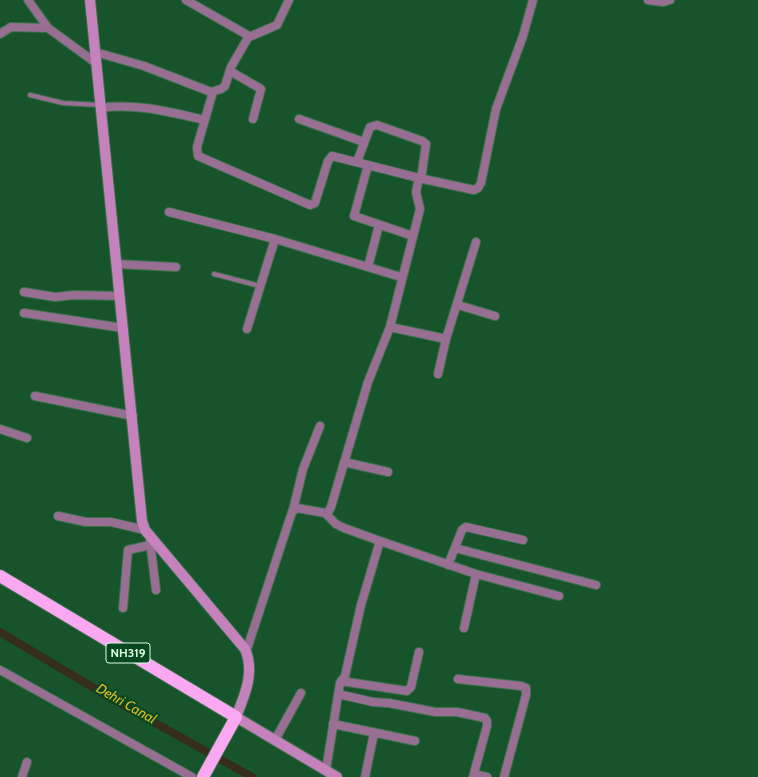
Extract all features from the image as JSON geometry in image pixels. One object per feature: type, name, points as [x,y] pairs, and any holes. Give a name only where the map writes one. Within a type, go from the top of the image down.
[{"type":"highway","name":"NH319","points":[[0,576],[236,717]]},
{"type":"highway","points":[[204,774],[226,738],[236,717]]},
{"type":"street","points":[[28,0],[48,28],[96,63]]},
{"type":"street","points":[[90,0],[116,264],[133,416],[142,521],[148,537],[156,590]]},
{"type":"street","points":[[186,0],[248,34],[249,37]]},
{"type":"street","points":[[95,52],[144,66],[211,92],[223,88],[230,70],[249,37],[277,25],[289,0]]},
{"type":"street","points":[[211,92],[212,95],[197,151],[200,158],[310,205],[315,203],[330,157],[334,156],[420,179],[474,190],[479,186],[496,109],[533,0]]},
{"type":"street","points":[[648,0],[663,2],[670,0]]},
{"type":"street","points":[[0,34],[11,27],[48,28]]},
{"type":"street","points":[[230,70],[261,89],[253,119]]},
{"type":"street","points":[[100,106],[142,106],[205,120]]},
{"type":"street","points":[[299,119],[364,142]]},
{"type":"street","points":[[325,513],[329,512],[331,507],[368,382],[390,327],[401,277],[420,209],[416,192],[426,146],[424,142],[374,125],[370,127],[357,162]]},
{"type":"street","points":[[368,165],[354,215],[413,236]]},
{"type":"street","points":[[169,212],[275,239],[401,277]]},
{"type":"street","points":[[368,267],[379,225]]},
{"type":"street","points":[[247,328],[275,239]]},
{"type":"street","points":[[438,374],[446,339],[458,305],[476,242]]},
{"type":"street","points":[[116,264],[176,267]]},
{"type":"street","points":[[24,292],[55,297],[74,295],[120,296]]},
{"type":"street","points":[[458,305],[495,316]]},
{"type":"street","points":[[24,313],[123,328]]},
{"type":"street","points":[[390,327],[446,339]]},
{"type":"street","points":[[35,396],[133,416]]},
{"type":"street","points":[[246,652],[293,510],[303,469],[320,426]]},
{"type":"street","points":[[0,429],[27,438]]},
{"type":"street","points":[[344,462],[388,472]]},
{"type":"street","points":[[293,510],[300,508],[325,513],[344,528],[380,541],[476,574],[559,596]]},
{"type":"street","points":[[58,516],[86,522],[110,522],[148,537],[226,624],[250,659],[248,682],[236,717],[337,777]]},
{"type":"street","points":[[448,565],[462,530],[466,527],[523,540]]},
{"type":"street","points":[[123,608],[128,550],[148,537]]},
{"type":"street","points":[[326,770],[341,681],[345,676],[361,605],[380,541]]},
{"type":"street","points":[[455,548],[596,585]]},
{"type":"street","points":[[464,628],[476,574]]},
{"type":"street","points":[[341,681],[407,691],[411,687],[419,652]]},
{"type":"street","points":[[0,670],[192,777]]},
{"type":"street","points":[[458,679],[521,686],[526,688],[526,695],[504,777]]},
{"type":"street","points":[[275,740],[301,693]]},
{"type":"street","points":[[338,694],[373,702],[386,702],[435,712],[457,712],[485,718],[487,721],[487,726],[473,776],[487,777]]},
{"type":"street","points":[[333,724],[415,741]]},
{"type":"street","points":[[365,777],[374,732]]},
{"type":"street","points":[[22,777],[27,762]]},
{"type":"lane","points":[[30,95],[59,102],[100,106]]},
{"type":"lane","points":[[214,274],[260,286]]},
{"type":"waterway","name":"Dehri Canal","points":[[0,632],[114,700],[252,777]]}]
